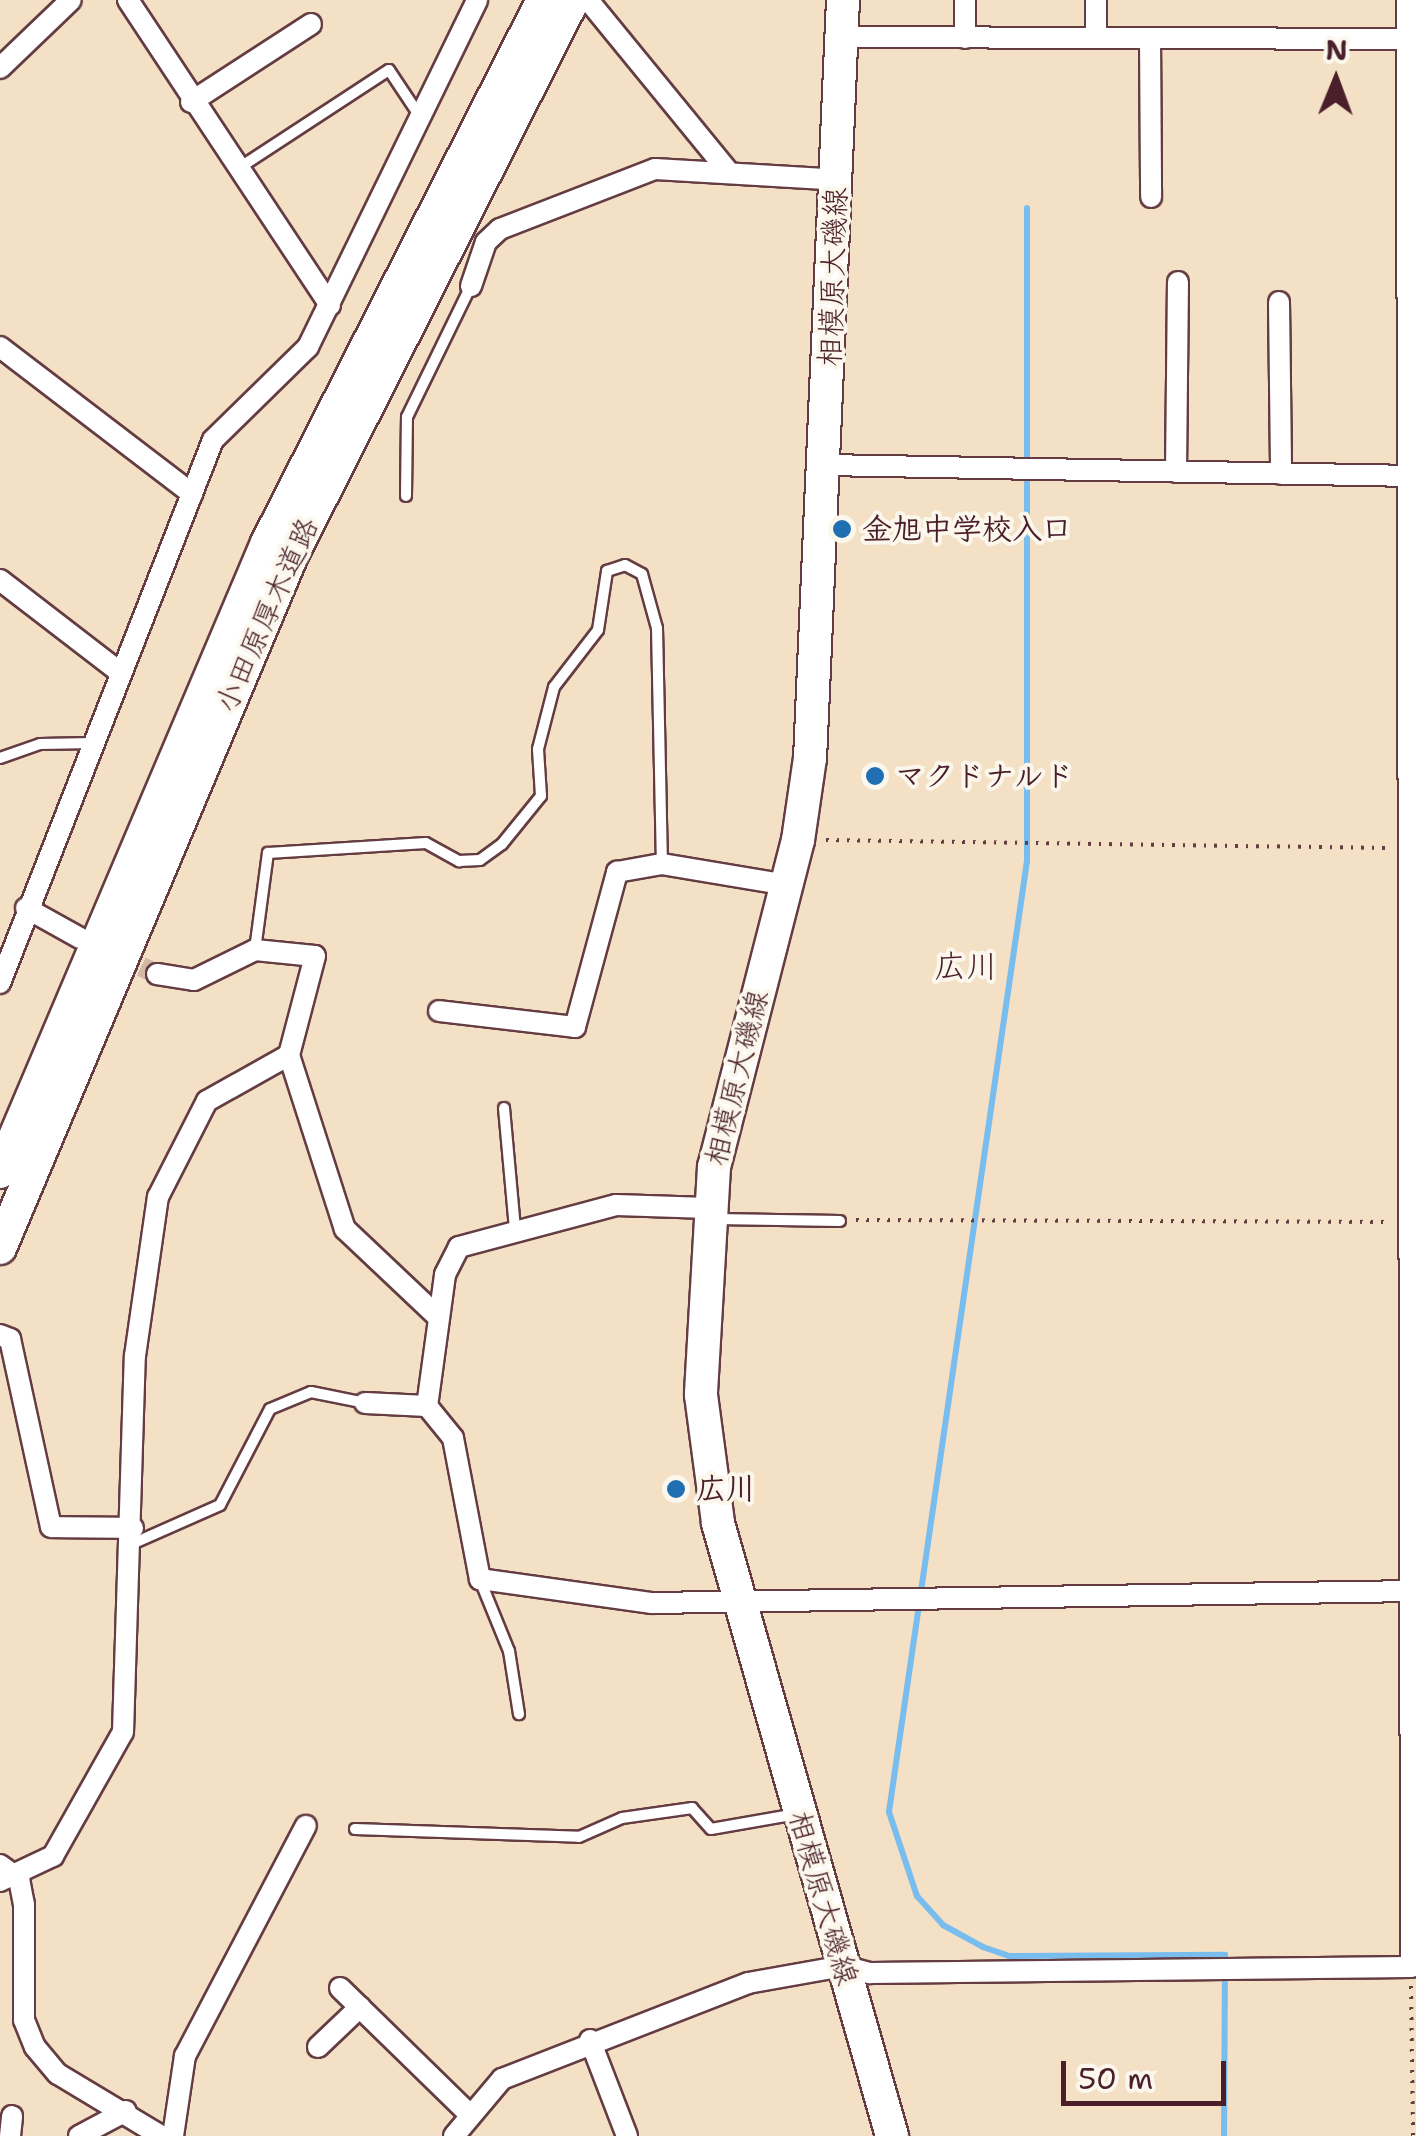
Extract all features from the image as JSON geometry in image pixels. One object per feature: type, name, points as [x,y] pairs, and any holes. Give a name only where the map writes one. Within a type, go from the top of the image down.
[{"type":"main road","name":"小田原厚木道路","points":[[0,1248],[292,556],[522,66],[543,0]]},
{"type":"main road","name":"小田原厚木道路","points":[[0,1172],[267,542],[522,66],[574,0]]},
{"type":"main road","name":"相模原大磯線","points":[[843,0],[825,465],[798,840],[708,1214],[706,1468],[739,1599],[892,2136]]},
{"type":"street","points":[[0,68],[71,0]]},
{"type":"street","points":[[128,0],[236,170],[330,305]]},
{"type":"street","points":[[0,983],[26,908],[94,743],[118,671],[213,440],[308,347],[478,0]]},
{"type":"street","points":[[588,0],[727,170]]},
{"type":"street","points":[[965,0],[965,38]]},
{"type":"street","points":[[1096,0],[1096,38]]},
{"type":"street","points":[[454,2136],[467,2112],[502,2079],[590,2040],[748,1983],[843,1966],[1411,1967],[1412,1591],[1402,848],[1411,476],[1407,0]]},
{"type":"street","points":[[191,102],[312,24]]},
{"type":"street","points":[[842,37],[1408,39]]},
{"type":"street","points":[[1150,38],[1151,197]]},
{"type":"street","points":[[471,286],[486,242],[500,229],[655,169],[727,170],[838,180]]},
{"type":"street","points":[[1176,472],[1178,282]]},
{"type":"street","points":[[1279,302],[1282,474]]},
{"type":"street","points":[[0,347],[192,494]]},
{"type":"street","points":[[825,465],[1411,476]]},
{"type":"street","points":[[0,580],[118,671]]},
{"type":"street","points":[[438,1011],[575,1028],[617,872],[662,864],[787,885]]},
{"type":"street","points":[[26,908],[80,938]]},
{"type":"street","points":[[157,974],[194,980],[255,950],[315,956],[289,1055],[345,1229],[438,1316]]},
{"type":"street","points":[[10,1880],[53,1856],[123,1732],[135,1356],[158,1197],[207,1102],[289,1055]]},
{"type":"street","points":[[708,1214],[616,1206],[459,1247],[438,1316],[428,1406],[453,1438],[480,1579],[650,1603],[1412,1591]]},
{"type":"street","points":[[5,1337],[52,1526],[132,1536]]},
{"type":"street","points":[[365,1403],[428,1406]]},
{"type":"street","points":[[173,2136],[185,2056],[306,1826]]},
{"type":"street","points":[[0,1865],[10,1880],[24,2020],[35,2047],[58,2074],[126,2111],[161,2136]]},
{"type":"street","points":[[340,1988],[467,2112]]},
{"type":"street","points":[[318,2047],[360,2008]]},
{"type":"street","points":[[590,2040],[627,2136]]},
{"type":"street","points":[[78,2136],[126,2111]]},
{"type":"lane","points":[[236,170],[390,70],[419,115]]},
{"type":"lane","points":[[406,496],[407,417],[471,286]]},
{"type":"lane","points":[[255,950],[268,853],[426,843],[470,861],[502,844],[540,796],[538,750],[554,687],[598,630],[607,570],[625,564],[642,574],[657,628],[662,864]]},
{"type":"lane","points":[[0,758],[40,744],[94,743]]},
{"type":"lane","points":[[504,1108],[515,1230]]},
{"type":"lane","points":[[708,1214],[840,1221]]},
{"type":"lane","points":[[132,1536],[220,1505],[270,1409],[311,1392],[365,1403]]},
{"type":"lane","points":[[480,1579],[508,1651],[520,1714]]},
{"type":"lane","points":[[355,1828],[579,1836],[622,1818],[692,1808],[711,1829],[799,1814]]},
{"type":"path","points":[[798,840],[1402,848]]},
{"type":"path","points":[[840,1221],[1405,1223]]},
{"type":"path","points":[[1411,1967],[1412,2136]]},
{"type":"waterway","points":[[1027,208],[1027,861],[889,1812],[917,1896],[943,1925],[983,1947],[1009,1956],[1225,1955],[1224,2136]]},
{"type":"tunnel","points":[[114,954],[157,974]]},
{"type":"place","name":"金旭中学校入口","points":[[842,529]]},
{"type":"place","name":"マクドナルド","points":[[875,776]]},
{"type":"place","name":"広川","points":[[676,1489]]},
{"type":"district","name":"広川","points":[[966,966]]}]
